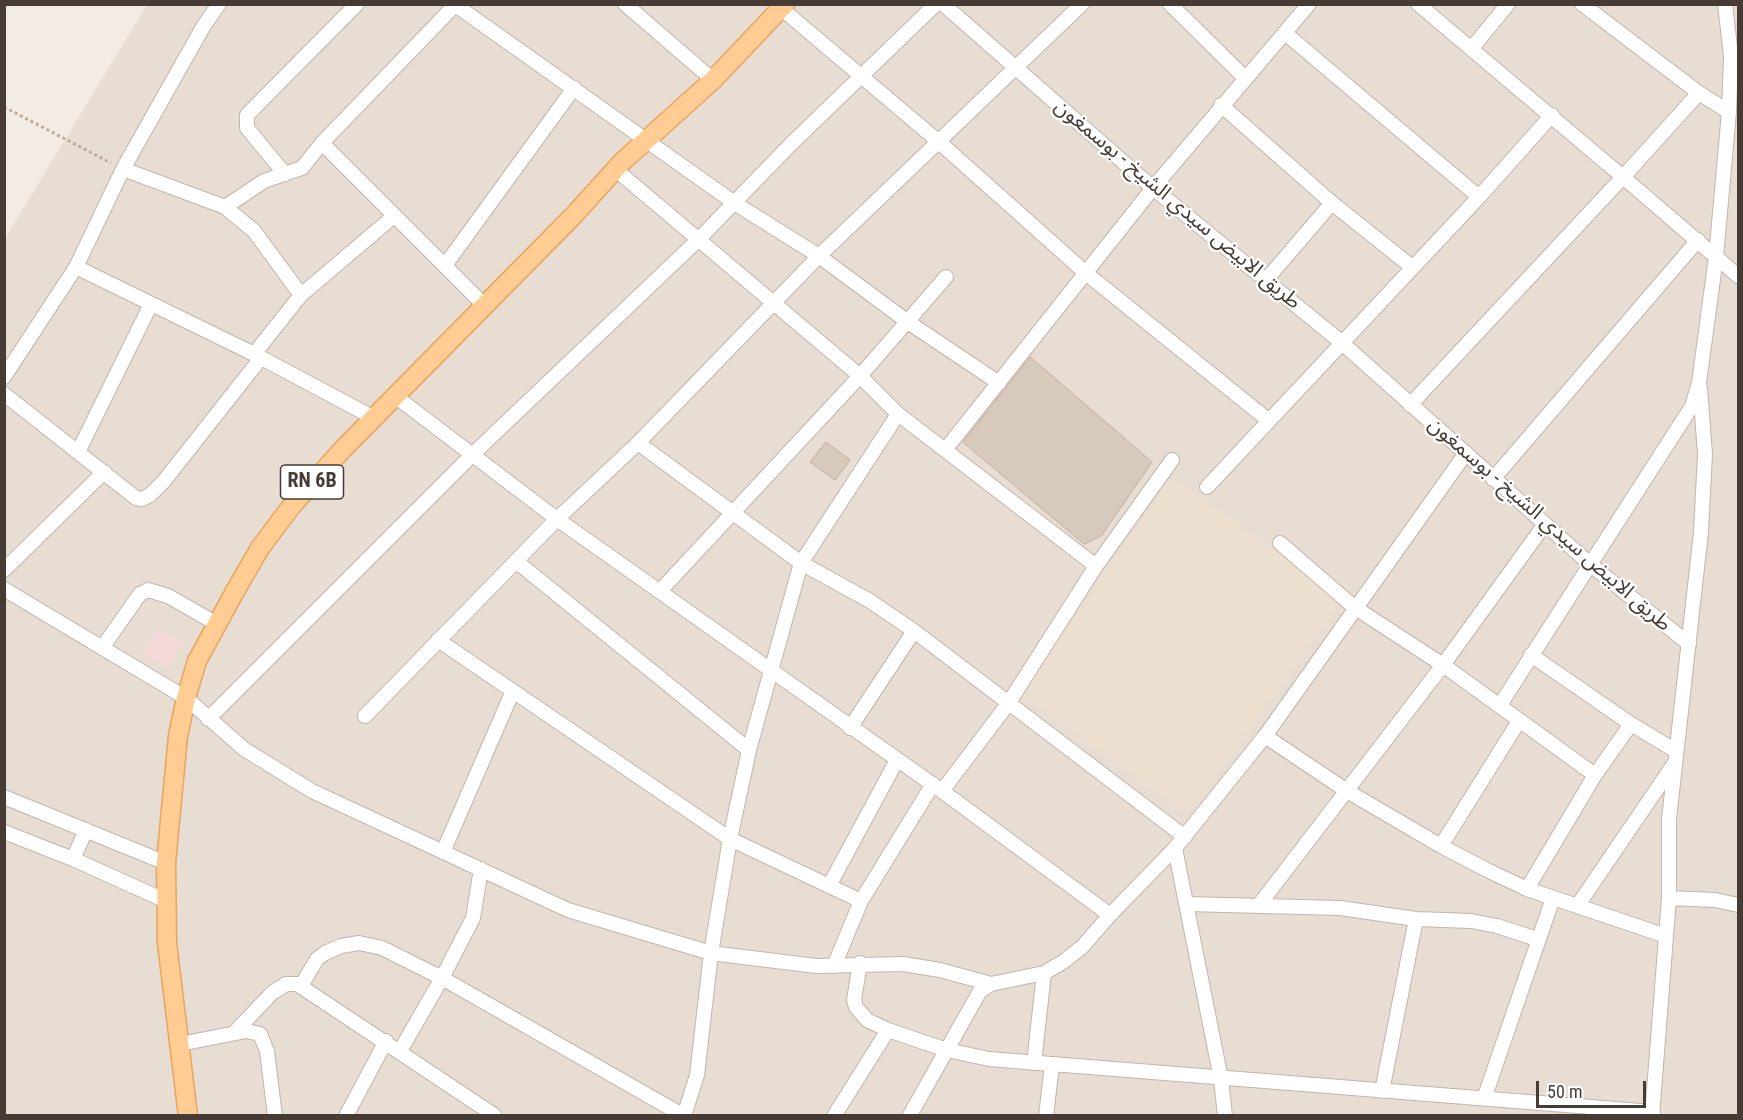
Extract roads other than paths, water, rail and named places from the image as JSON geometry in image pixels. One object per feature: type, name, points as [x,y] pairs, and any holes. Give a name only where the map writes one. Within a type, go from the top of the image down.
[{"type":"main road","name":"RN 6B","points":[[188,1116],[164,900],[178,736],[197,661],[260,548],[318,475],[615,169],[646,138],[713,80],[781,6]]},
{"type":"street","points":[[4,377],[76,267],[123,170],[203,27],[219,4]]},
{"type":"street","points":[[285,174],[247,128],[247,115],[357,4]]},
{"type":"street","points":[[625,4],[713,80]]},
{"type":"street","points":[[208,719],[472,455],[736,204],[790,145],[936,4]]},
{"type":"street","name":"طريق الابيض سيدي الشيخ - بوسمغون","points":[[943,4],[1153,188],[1341,342],[1591,565],[1689,644]]},
{"type":"street","points":[[364,716],[557,519],[638,443],[819,256],[1018,68],[1082,4]]},
{"type":"street","points":[[1170,4],[1245,78]]},
{"type":"street","points":[[945,450],[1153,188],[1221,105],[1309,4]]},
{"type":"street","points":[[1418,4],[1552,115],[1738,276]]},
{"type":"street","points":[[1472,48],[1508,4]]},
{"type":"street","points":[[1582,4],[1699,93],[1729,112]]},
{"type":"street","points":[[860,963],[854,1000],[856,1007],[867,1020],[888,1030],[947,1050],[989,1059],[1653,1114],[1669,898],[1669,819],[1701,532],[1705,454],[1699,383],[1716,257],[1729,112],[1731,56],[1725,4]]},
{"type":"street","points":[[225,207],[252,187],[302,168],[322,143],[455,5],[646,138],[736,204],[819,256],[908,322],[999,383]]},
{"type":"street","points":[[781,6],[1087,274],[1268,420]]},
{"type":"street","points":[[1285,33],[1479,197]]},
{"type":"street","points":[[446,264],[574,88]]},
{"type":"street","name":"طريق الابيض سيدي الشيخ - بوسمغون","points":[[1410,405],[1699,93]]},
{"type":"street","points":[[1221,105],[1332,202],[1412,267]]},
{"type":"street","points":[[1207,487],[1479,197],[1552,115]]},
{"type":"street","points":[[322,143],[394,216],[446,264],[484,305]]},
{"type":"street","points":[[615,169],[860,376],[898,414],[1096,566]]},
{"type":"street","points":[[123,170],[225,207],[254,231],[302,295]]},
{"type":"street","points":[[1265,281],[1332,202]]},
{"type":"street","points":[[4,394],[136,498],[150,495],[302,295],[394,216]]},
{"type":"street","points":[[1493,479],[1698,240]]},
{"type":"street","points":[[76,267],[257,356],[374,418]]},
{"type":"street","points":[[660,591],[860,376],[946,277]]},
{"type":"street","points":[[78,452],[151,304]]},
{"type":"street","points":[[1500,705],[1683,422],[1699,383]]},
{"type":"street","points":[[395,396],[557,519],[938,788],[1110,915]]},
{"type":"street","points":[[301,986],[321,956],[341,946],[359,943],[382,948],[442,978],[684,1115],[697,1075],[711,953],[730,839],[749,750],[801,563],[898,414]]},
{"type":"street","points":[[638,443],[735,512],[801,563],[870,601],[914,631],[1185,837]]},
{"type":"street","points":[[4,589],[186,698],[244,749],[312,791],[568,910],[711,953],[791,964],[834,966],[860,963],[920,966],[991,984],[1044,973],[1082,947],[1175,849],[1264,736],[1466,453]]},
{"type":"street","points":[[834,966],[861,901],[938,788],[1008,704],[1096,566],[1172,460]]},
{"type":"street","points":[[4,570],[104,472]]},
{"type":"street","points":[[1259,905],[1443,665],[1545,524]]},
{"type":"street","points":[[1280,543],[1354,607],[1443,665],[1595,775]]},
{"type":"street","points":[[517,562],[749,750]]},
{"type":"street","points":[[102,648],[140,594],[148,590],[168,596],[217,624]]},
{"type":"street","points":[[850,728],[914,631]]},
{"type":"street","points":[[438,640],[512,693],[730,839],[861,901]]},
{"type":"street","points":[[1531,656],[1676,757]]},
{"type":"street","points":[[443,852],[512,693]]},
{"type":"street","points":[[1441,846],[1519,721]]},
{"type":"street","points":[[1527,889],[1595,775],[1631,724]]},
{"type":"street","points":[[1264,736],[1347,790],[1441,846],[1527,889],[1666,936]]},
{"type":"street","points":[[1578,905],[1676,757]]},
{"type":"street","points":[[828,886],[897,760]]},
{"type":"street","points":[[4,789],[10,800],[166,862]]},
{"type":"street","points":[[73,859],[86,830]]},
{"type":"street","points":[[4,832],[73,859],[164,900]]},
{"type":"street","points":[[1175,849],[1221,1079],[1225,1116]]},
{"type":"street","points":[[400,1051],[473,918],[481,870]]},
{"type":"street","points":[[1484,1099],[1537,939],[1553,898]]},
{"type":"street","points":[[1669,898],[1715,900],[1738,905]]},
{"type":"street","points":[[1186,904],[1340,908],[1416,919],[1487,923],[1537,939]]},
{"type":"street","points":[[1382,1091],[1416,919]]},
{"type":"street","points":[[1034,1063],[1044,973]]},
{"type":"street","points":[[234,1033],[276,989],[290,983],[301,986],[494,1115]]},
{"type":"street","points":[[910,1116],[977,995],[991,984]]},
{"type":"street","points":[[834,1116],[888,1030]]},
{"type":"street","points":[[180,1044],[252,1031],[262,1037],[270,1070],[275,1116]]},
{"type":"street","points":[[346,1116],[386,1041]]},
{"type":"street","points":[[1046,1116],[1052,1065]]}]
